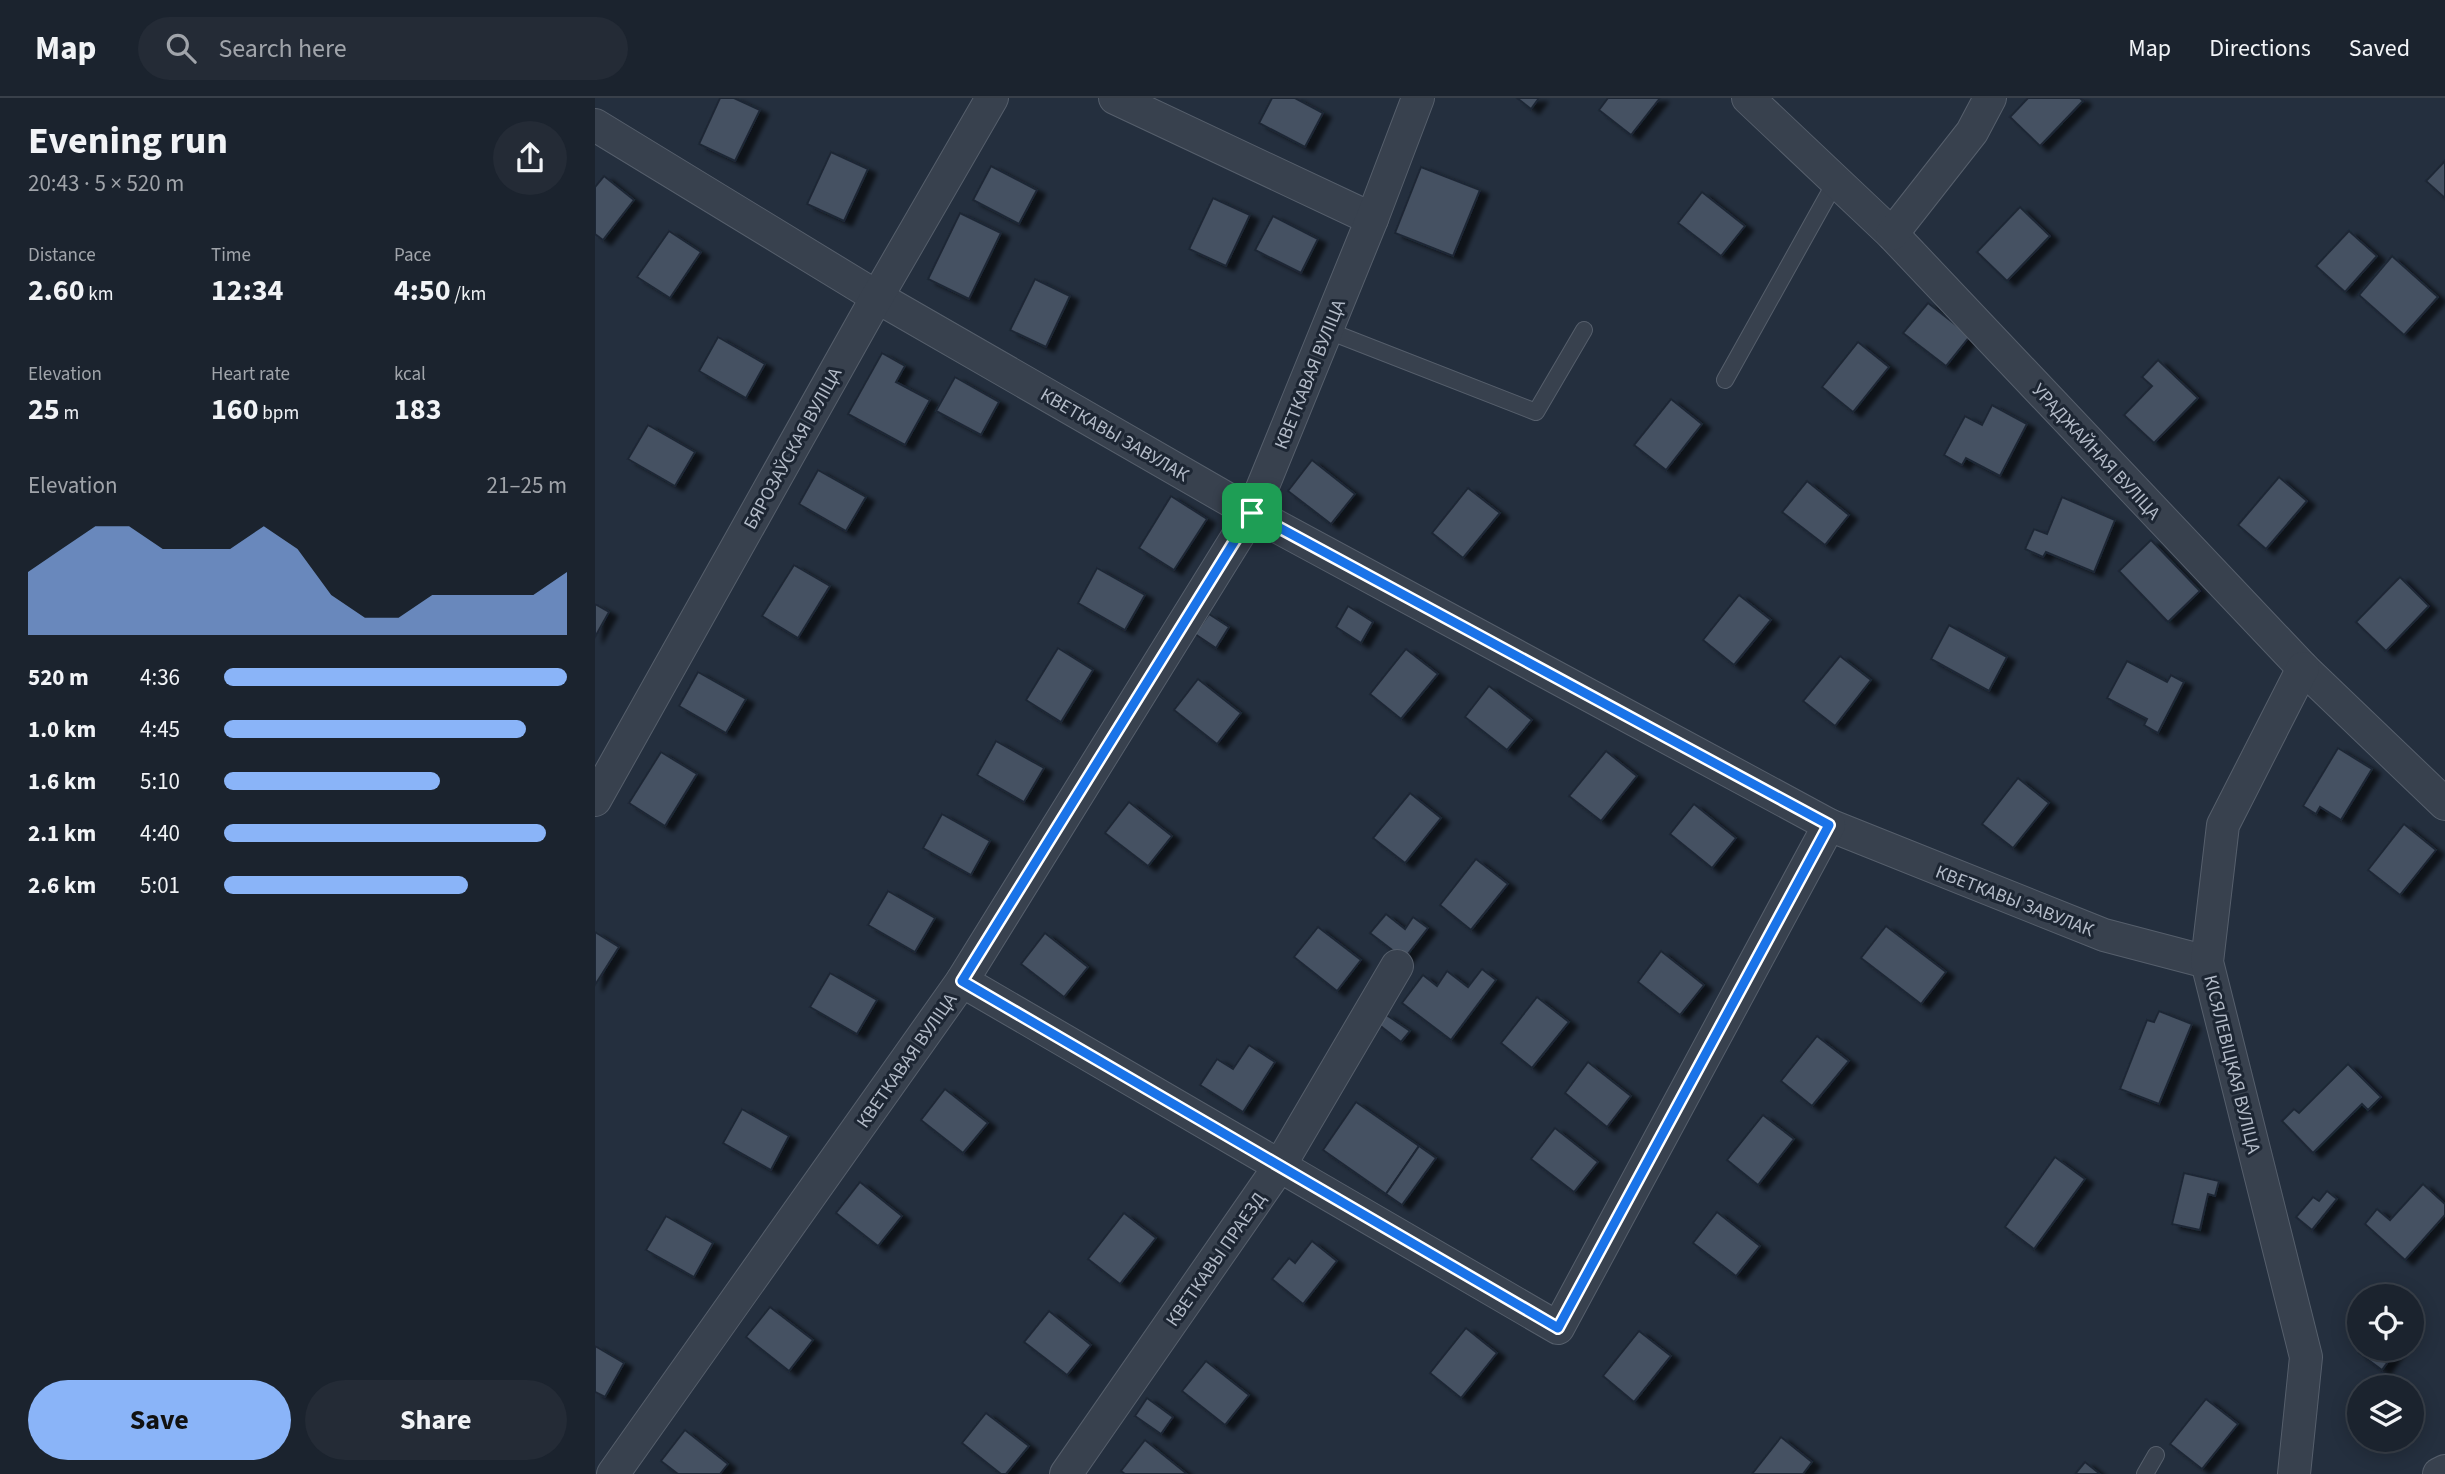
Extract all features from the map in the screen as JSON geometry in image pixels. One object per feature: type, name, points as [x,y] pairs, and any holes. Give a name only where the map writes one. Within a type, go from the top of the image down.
[{"type":"street","name":"БЯРОЗАЎСКАЯ ВУЛІЦА","points":[[595,800],[877,297],[992,98]]},
{"type":"street","points":[[1115,98],[1371,219]]},
{"type":"street","name":"КВЕТКАВАЯ ВУЛІЦА","points":[[613,1474],[962,981],[1252,513],[1418,98]]},
{"type":"street","name":"УРАДЖАЙНАЯ ВУЛІЦА","points":[[1748,98],[1892,234],[2303,668],[2445,804]]},
{"type":"street","points":[[1892,234],[1972,132],[1990,98]]},
{"type":"street","name":"КВЕТКАВЫ ЗАВУЛАК","points":[[595,125],[877,297],[1252,513],[1829,825],[2104,935],[2207,961]]},
{"type":"street","name":"КІСЯЛЕВІЦКАЯ ВУЛІЦА","points":[[2294,1474],[2306,1357],[2207,961],[2223,825],[2303,668]]},
{"type":"street","points":[[962,981],[1558,1328],[1829,825]]},
{"type":"street","name":"КВЕТКАВЫ ПРАЕЗД","points":[[1066,1474],[1279,1167],[1397,966]]},
{"type":"street","points":[[2439,1474],[2445,1471]]},
{"type":"lane","points":[[1725,380],[1836,181]]},
{"type":"lane","points":[[1327,330],[1536,412],[1584,330]]},
{"type":"lane","points":[[2145,1474],[2156,1455]]},
{"type":"building","points":[[720,98],[734,98],[760,110],[735,161],[699,144]]},
{"type":"building","points":[[1272,98],[1295,98],[1323,113],[1305,147],[1259,123]]},
{"type":"building","points":[[1517,98],[1539,98],[1531,109]]},
{"type":"building","points":[[1608,98],[1660,98],[1631,135],[1599,110]]},
{"type":"building","points":[[2028,98],[2080,98],[2083,101],[2040,146],[2010,117]]},
{"type":"building","points":[[831,152],[868,169],[844,221],[807,204]]},
{"type":"building","points":[[2445,161],[2445,198],[2426,181]]},
{"type":"building","points":[[991,166],[1037,190],[1019,224],[973,200]]},
{"type":"building","points":[[1421,167],[1480,190],[1453,256],[1395,233]]},
{"type":"building","points":[[604,176],[634,200],[603,240],[595,234],[595,187]]},
{"type":"building","points":[[1702,192],[1745,226],[1721,256],[1678,223]]},
{"type":"building","points":[[1213,198],[1250,215],[1226,266],[1189,249]]},
{"type":"building","points":[[2020,207],[2050,236],[2007,281],[1977,252]]},
{"type":"building","points":[[960,213],[1001,233],[969,299],[928,279]]},
{"type":"building","points":[[1273,216],[1318,239],[1301,273],[1255,250]]},
{"type":"building","points":[[669,231],[701,252],[670,298],[637,277]]},
{"type":"building","points":[[2349,231],[2377,256],[2345,292],[2316,266]]},
{"type":"building","points":[[2392,256],[2438,297],[2404,335],[2359,295]]},
{"type":"building","points":[[1035,279],[1070,296],[1046,347],[1010,330]]},
{"type":"building","points":[[1928,303],[1970,336],[1946,366],[1903,333]]},
{"type":"building","points":[[718,337],[765,364],[746,398],[699,371]]},
{"type":"building","points":[[1858,342],[1889,367],[1853,412],[1822,387]]},
{"type":"building","points":[[882,353],[905,366],[896,382],[930,400],[905,445],[848,414]]},
{"type":"building","points":[[2158,360],[2198,398],[2154,443],[2124,415],[2152,386],[2142,377]]},
{"type":"building","points":[[955,377],[999,402],[981,435],[936,411]]},
{"type":"building","points":[[1671,399],[1702,424],[1666,470],[1634,445]]},
{"type":"building","points":[[1992,405],[2027,424],[2000,476],[1966,458],[1962,465],[1944,455],[1965,416],[1982,425]]},
{"type":"building","points":[[648,425],[695,452],[675,486],[628,459]]},
{"type":"building","points":[[1312,460],[1355,494],[1331,524],[1288,491]]},
{"type":"building","points":[[818,470],[866,497],[846,531],[799,504]]},
{"type":"building","points":[[2279,477],[2307,501],[2266,549],[2238,525]]},
{"type":"building","points":[[1807,481],[1849,515],[1825,545],[1782,512]]},
{"type":"building","points":[[1468,488],[1500,513],[1463,558],[1432,533]]},
{"type":"building","points":[[1171,496],[1207,519],[1174,570],[1139,548]]},
{"type":"building","points":[[2062,497],[2115,520],[2094,572],[2046,552],[2043,557],[2025,549],[2034,529],[2047,534]]},
{"type":"building","points":[[2151,540],[2200,591],[2168,622],[2119,571]]},
{"type":"building","points":[[794,565],[830,586],[798,638],[762,616]]},
{"type":"building","points":[[1097,568],[1145,595],[1125,630],[1078,603]]},
{"type":"building","points":[[2400,577],[2429,606],[2386,651],[2356,622]]},
{"type":"building","points":[[1739,595],[1771,620],[1734,665],[1703,640]]},
{"type":"building","points":[[595,604],[609,612],[595,637]]},
{"type":"building","points":[[1348,606],[1373,622],[1361,643],[1336,627]]},
{"type":"building","points":[[1209,614],[1229,627],[1216,648],[1195,634]]},
{"type":"building","points":[[1949,625],[2007,657],[1989,691],[1931,659]]},
{"type":"building","points":[[1058,648],[1093,670],[1061,722],[1026,700]]},
{"type":"building","points":[[1406,649],[1438,674],[1401,719],[1370,694]]},
{"type":"building","points":[[1840,656],[1871,680],[1835,726],[1803,701]]},
{"type":"building","points":[[2127,661],[2167,682],[2171,675],[2184,682],[2158,733],[2144,725],[2147,719],[2107,698]]},
{"type":"building","points":[[698,672],[746,699],[726,733],[679,706]]},
{"type":"building","points":[[1198,679],[1241,713],[1217,744],[1174,710]]},
{"type":"building","points":[[1489,686],[1532,720],[1507,750],[1465,717]]},
{"type":"building","points":[[996,741],[1044,768],[1024,802],[977,775]]},
{"type":"building","points":[[2338,748],[2372,769],[2341,820],[2320,807],[2316,814],[2303,806]]},
{"type":"building","points":[[1606,751],[1637,776],[1601,821],[1569,796]]},
{"type":"building","points":[[661,752],[697,774],[665,826],[629,803]]},
{"type":"building","points":[[2018,778],[2049,803],[2013,848],[1982,824]]},
{"type":"building","points":[[1410,793],[1441,818],[1405,863],[1373,838]]},
{"type":"building","points":[[1129,802],[1172,836],[1148,866],[1105,833]]},
{"type":"building","points":[[1694,804],[1736,838],[1712,868],[1670,834]]},
{"type":"building","points":[[942,814],[990,841],[971,875],[923,848]]},
{"type":"building","points":[[2404,824],[2436,850],[2400,895],[2368,870]]},
{"type":"building","points":[[1476,859],[1508,884],[1471,930],[1440,905]]},
{"type":"building","points":[[888,891],[935,918],[915,952],[868,925]]},
{"type":"building","points":[[1386,914],[1405,929],[1413,917],[1428,928],[1404,959],[1370,933]]},
{"type":"building","points":[[1886,926],[1946,972],[1921,1004],[1861,958]]},
{"type":"building","points":[[1318,927],[1361,960],[1337,991],[1294,957]]},
{"type":"building","points":[[595,932],[619,947],[595,985]]},
{"type":"building","points":[[1045,933],[1088,967],[1064,997],[1021,964]]},
{"type":"building","points":[[1661,951],[1704,985],[1680,1015],[1638,982]]},
{"type":"building","points":[[1482,969],[1496,980],[1451,1040],[1402,1003],[1423,975],[1437,986],[1447,971],[1468,987]]},
{"type":"building","points":[[830,973],[877,1000],[857,1034],[810,1007]]},
{"type":"building","points":[[1537,997],[1569,1022],[1532,1068],[1501,1043]]},
{"type":"building","points":[[2159,1011],[2192,1024],[2159,1104],[2120,1089],[2147,1020],[2154,1022]]},
{"type":"building","points":[[1385,1014],[1410,1031],[1401,1042],[1378,1024]]},
{"type":"building","points":[[1817,1036],[1849,1061],[1812,1106],[1781,1081]]},
{"type":"building","points":[[1249,1045],[1275,1062],[1243,1112],[1200,1085],[1217,1059],[1233,1069]]},
{"type":"building","points":[[1588,1062],[1631,1096],[1607,1127],[1565,1093]]},
{"type":"building","points":[[2348,1064],[2381,1097],[2368,1110],[2362,1104],[2313,1153],[2282,1121],[2294,1109],[2299,1113]]},
{"type":"building","points":[[945,1089],[988,1123],[963,1153],[921,1120]]},
{"type":"building","points":[[1356,1102],[1419,1146],[1386,1194],[1323,1150]]},
{"type":"building","points":[[742,1109],[789,1136],[771,1170],[723,1143]]},
{"type":"building","points":[[1763,1115],[1794,1139],[1758,1185],[1727,1160]]},
{"type":"building","points":[[1555,1128],[1598,1162],[1574,1192],[1531,1159]]},
{"type":"building","points":[[1419,1146],[1436,1158],[1402,1205],[1386,1194]]},
{"type":"building","points":[[2055,1157],[2085,1179],[2034,1249],[2005,1227]]},
{"type":"building","points":[[2184,1173],[2219,1181],[2215,1196],[2208,1194],[2200,1230],[2172,1224]]},
{"type":"building","points":[[860,1182],[902,1216],[878,1246],[836,1213]]},
{"type":"building","points":[[2423,1184],[2445,1204],[2445,1215],[2405,1260],[2365,1224],[2377,1209],[2390,1220]]},
{"type":"building","points":[[2327,1191],[2337,1199],[2312,1230],[2296,1217],[2313,1197],[2319,1201]]},
{"type":"building","points":[[1717,1212],[1760,1246],[1736,1276],[1693,1243]]},
{"type":"building","points":[[1124,1213],[1156,1238],[1120,1284],[1088,1259]]},
{"type":"building","points":[[666,1216],[713,1243],[694,1277],[646,1250]]},
{"type":"building","points":[[1312,1241],[1337,1261],[1303,1304],[1272,1279],[1289,1258],[1295,1263]]},
{"type":"building","points":[[770,1307],[813,1340],[789,1371],[746,1337]]},
{"type":"building","points":[[1049,1311],[1091,1345],[1067,1375],[1024,1342]]},
{"type":"building","points":[[1466,1328],[1497,1353],[1461,1398],[1430,1373]]},
{"type":"building","points":[[1639,1331],[1671,1356],[1634,1402],[1603,1376]]},
{"type":"building","points":[[595,1346],[624,1363],[605,1397],[595,1392]]},
{"type":"building","points":[[1206,1361],[1249,1395],[1225,1425],[1182,1391]]},
{"type":"building","points":[[2370,1361],[2388,1361],[2382,1370]]},
{"type":"building","points":[[1147,1398],[1173,1417],[1161,1434],[1135,1416]]},
{"type":"building","points":[[2206,1399],[2238,1424],[2202,1469],[2170,1444]]},
{"type":"building","points":[[986,1413],[1029,1446],[1006,1474],[1001,1474],[962,1443]]},
{"type":"building","points":[[685,1430],[728,1464],[720,1474],[678,1474],[661,1461]]},
{"type":"building","points":[[1781,1437],[1812,1462],[1803,1474],[1752,1474]]},
{"type":"building","points":[[1145,1440],[1187,1474],[1125,1474],[1121,1471]]},
{"type":"building","points":[[2085,1462],[2100,1474],[2075,1474]]},
{"type":"route","points":[[1252,513],[1829,825],[1558,1328],[962,981],[1252,513]]}]
